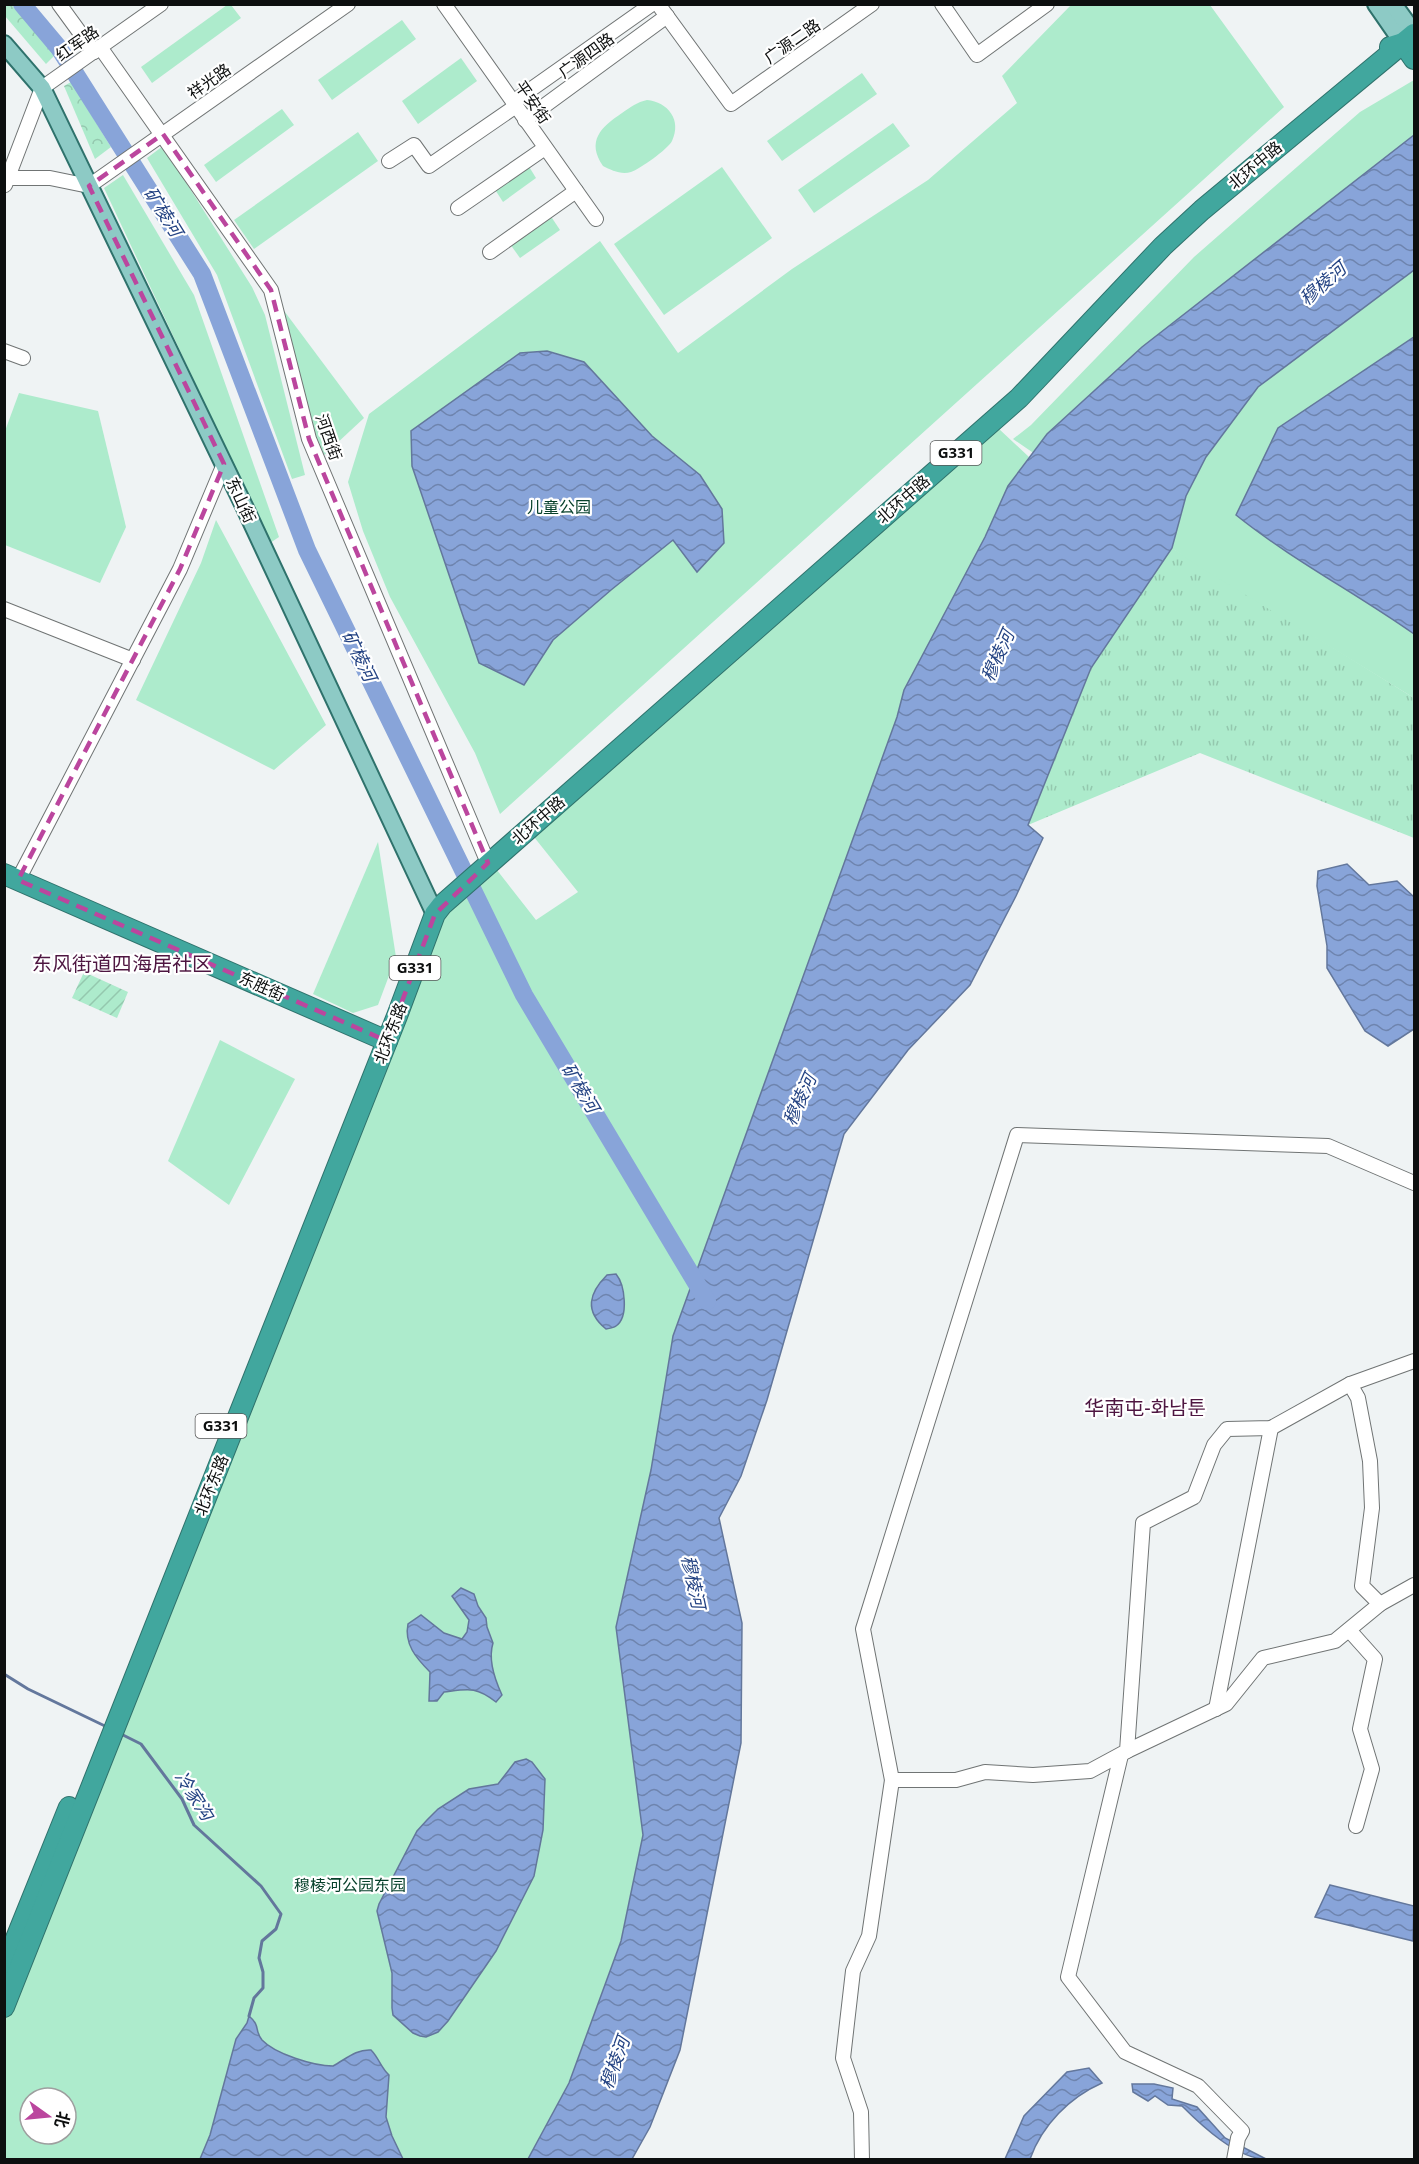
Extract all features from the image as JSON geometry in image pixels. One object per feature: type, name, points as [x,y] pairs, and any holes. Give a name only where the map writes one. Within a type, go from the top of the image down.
[{"type":"highway","name":"北环中路","points":[[439,901],[1018,398],[1163,246],[1202,210],[1412,45]]},
{"type":"highway","name":"东胜街","points":[[11,877],[382,1038]]},
{"type":"highway","name":"北环东路","points":[[4,1968],[439,901]]},
{"type":"highway","name":"北环东路","points":[[4,2007],[382,1038]]},
{"type":"main road","points":[[1376,4],[1412,45]]},
{"type":"main road","points":[[1393,4],[1412,45]]},
{"type":"main road","name":"东山街","points":[[4,44],[45,86],[89,186],[439,901]]},
{"type":"street","name":"河西街","points":[[59,4],[98,49],[163,134],[271,290],[309,439],[486,858]]},
{"type":"street","name":"红军路","points":[[45,86],[161,4]]},
{"type":"street","name":"祥光路","points":[[89,186],[348,4]]},
{"type":"street","name":"平安街","points":[[444,4],[596,219]]},
{"type":"street","name":"广源四路","points":[[389,161],[414,145],[429,166],[652,4]]},
{"type":"street","points":[[658,4],[667,16]]},
{"type":"street","name":"广源二路","points":[[667,16],[730,104],[872,4]]},
{"type":"street","points":[[942,4],[977,55],[1047,4]]},
{"type":"street","name":"广源四路","points":[[525,120],[667,16]]},
{"type":"street","points":[[45,86],[6,182],[50,178],[89,186]]},
{"type":"street","points":[[458,208],[545,148]]},
{"type":"street","points":[[490,252],[576,191]]},
{"type":"street","points":[[4,351],[23,358]]},
{"type":"street","points":[[11,877],[133,660],[180,569],[224,464]]},
{"type":"street","points":[[4,609],[133,660]]},
{"type":"street","points":[[862,2160],[861,2112],[843,2058],[853,1971],[869,1936],[892,1780],[863,1629],[1017,1135],[1328,1146],[1414,1183]]},
{"type":"street","points":[[1234,2160],[1238,2138],[1242,2131],[1198,2086],[1125,2052],[1068,1977],[1124,1753],[1143,1523],[1194,1497],[1214,1446],[1227,1429],[1271,1428],[1350,1384],[1414,1361]]},
{"type":"street","points":[[1350,1384],[1358,1398],[1370,1461],[1372,1508],[1362,1586],[1380,1604]]},
{"type":"street","points":[[1216,1709],[1271,1428]]},
{"type":"street","points":[[892,1780],[956,1780],[985,1772],[1033,1775],[1090,1771],[1226,1704],[1263,1658],[1335,1641],[1380,1604],[1414,1585]]},
{"type":"street","points":[[1349,1630],[1375,1659],[1360,1729],[1372,1769],[1356,1826]]},
{"type":"highlighted area","points":[[163,134],[271,290],[309,439],[488,863],[435,914],[387,1041],[18,880],[180,569],[224,464],[89,186]]},
{"type":"green space","points":[[4,5],[12,5],[55,55],[46,64],[5,16]]},
{"type":"green space","points":[[227,5],[231,5],[241,18],[152,83],[141,67]]},
{"type":"green space","name":"儿童公园","points":[[1071,5],[1210,5],[1284,107],[500,814],[475,753],[390,597],[363,531],[348,482],[369,414],[600,241],[678,353],[792,269],[928,180],[1017,103],[1002,76]]},
{"type":"green space","points":[[402,20],[416,39],[332,100],[318,80]]},
{"type":"green space","points":[[461,58],[477,81],[418,124],[402,101]]},
{"type":"green space","points":[[862,73],[877,94],[782,161],[767,141]]},
{"type":"green space","points":[[1414,80],[1414,698],[1195,564],[1013,439],[1031,425],[1194,257],[1360,112]]},
{"type":"green space","points":[[71,82],[111,147],[95,159],[64,86]]},
{"type":"green space","points":[[647,100],[661,104],[671,113],[675,126],[672,141],[665,149],[631,172],[620,172],[603,166],[596,149],[598,135],[602,129],[631,107]]},
{"type":"green space","points":[[282,109],[294,125],[216,182],[204,165]]},
{"type":"green space","points":[[893,123],[910,146],[814,213],[798,190]]},
{"type":"green space","points":[[358,132],[378,161],[254,249],[234,220]]},
{"type":"green space","points":[[163,146],[252,287],[265,315],[305,475],[292,479],[217,275],[147,158]]},
{"type":"green space","points":[[528,165],[536,178],[503,202],[494,188]]},
{"type":"green space","points":[[722,167],[772,238],[664,315],[614,244]]},
{"type":"green space","points":[[123,175],[194,295],[279,537],[270,543],[104,188]]},
{"type":"green space","points":[[550,215],[560,230],[520,258],[510,244]]},
{"type":"green space","points":[[279,304],[364,418],[321,458],[311,435]]},
{"type":"green space","points":[[19,393],[98,411],[126,527],[100,583],[5,545],[5,431]]},
{"type":"green space","name":"穆棱河公园东园","points":[[998,428],[1029,457],[1008,486],[984,540],[904,690],[897,717],[673,1336],[651,1470],[616,1627],[643,1835],[621,1940],[569,2083],[528,2159],[5,2159],[4,2016],[440,915],[493,865],[536,920],[578,892],[530,832]]},
{"type":"green space","points":[[216,520],[326,725],[274,770],[136,700],[201,563]]},
{"type":"green space","points":[[1172,548],[1414,698],[1414,838],[1200,753],[1028,825],[1091,668]]},
{"type":"green space","points":[[378,842],[396,957],[378,1005],[353,1013],[313,994]]},
{"type":"green space","points":[[84,972],[128,992],[117,1018],[72,998]]},
{"type":"green space","points":[[220,1040],[295,1079],[229,1205],[168,1161]]},
{"type":"water","name":"穆棱河","points":[[1414,135],[1414,270],[1258,387],[1206,457],[1186,496],[1172,548],[1091,668],[1028,825],[1043,838],[970,985],[908,1050],[844,1134],[767,1400],[741,1476],[719,1518],[742,1623],[741,1743],[680,2050],[650,2127],[632,2159],[528,2159],[569,2083],[621,1941],[643,1835],[616,1627],[651,1470],[673,1336],[897,717],[904,690],[985,537],[1008,486],[1047,434],[1142,347]]},
{"type":"water","points":[[1414,337],[1414,634],[1279,547],[1236,515],[1278,428]]},
{"type":"water","points":[[547,351],[584,362],[652,436],[700,475],[722,509],[724,543],[697,572],[673,540],[553,640],[524,685],[479,663],[412,466],[411,431],[520,353]]},
{"type":"water","points":[[1347,864],[1369,885],[1397,881],[1414,897],[1414,1029],[1388,1046],[1365,1031],[1327,968],[1327,946],[1317,886],[1318,871]]},
{"type":"water","points":[[616,1274],[622,1286],[623,1316],[615,1326],[606,1329],[594,1316],[593,1295],[607,1275]]},
{"type":"water","points":[[461,1588],[474,1594],[486,1618],[493,1643],[491,1656],[493,1669],[502,1695],[496,1702],[483,1693],[472,1690],[444,1692],[437,1701],[429,1701],[430,1672],[416,1656],[408,1638],[408,1624],[421,1615],[444,1633],[462,1639],[467,1632],[469,1620],[452,1596]]},
{"type":"water","points":[[526,1759],[532,1762],[545,1779],[543,1830],[534,1876],[496,1951],[448,2021],[438,2032],[426,2037],[420,2036],[413,2033],[393,2015],[392,1973],[377,1911],[379,1904],[417,1831],[438,1809],[469,1789],[498,1784],[515,1762]]},
{"type":"water","points":[[1330,1885],[1414,1906],[1413,1941],[1315,1917]]},
{"type":"water","points":[[249,2016],[255,2023],[260,2037],[268,2045],[306,2061],[333,2066],[356,2053],[371,2050],[389,2075],[386,2117],[403,2159],[200,2159],[210,2135],[236,2039]]},
{"type":"water","points":[[1089,2068],[1102,2083],[1079,2096],[1058,2114],[1042,2135],[1030,2159],[1005,2159],[1024,2116],[1067,2072]]},
{"type":"water","points":[[1132,2084],[1154,2084],[1173,2088],[1172,2099],[1197,2107],[1225,2138],[1266,2159],[1255,2158],[1232,2148],[1210,2132],[1182,2106],[1168,2105],[1155,2096],[1148,2101],[1133,2092]]},
{"type":"waterway","name":"矿棱河","points":[[22,4],[59,48],[202,274],[307,550],[524,995],[707,1301]]},
{"type":"waterway","name":"冷家沟","points":[[4,1674],[28,1689],[107,1727]]},
{"type":"waterway","name":"冷家沟","points":[[121,1734],[141,1744],[182,1799],[194,1825],[261,1886],[281,1914],[276,1929],[262,1941],[259,1958],[263,1972],[263,1988],[254,1998],[249,2016]]},
{"type":"district","name":"东风街道四海居社区","points":[[122,964]]},
{"type":"district","name":"华南屯-화남툰","points":[[1145,1408]]}]
